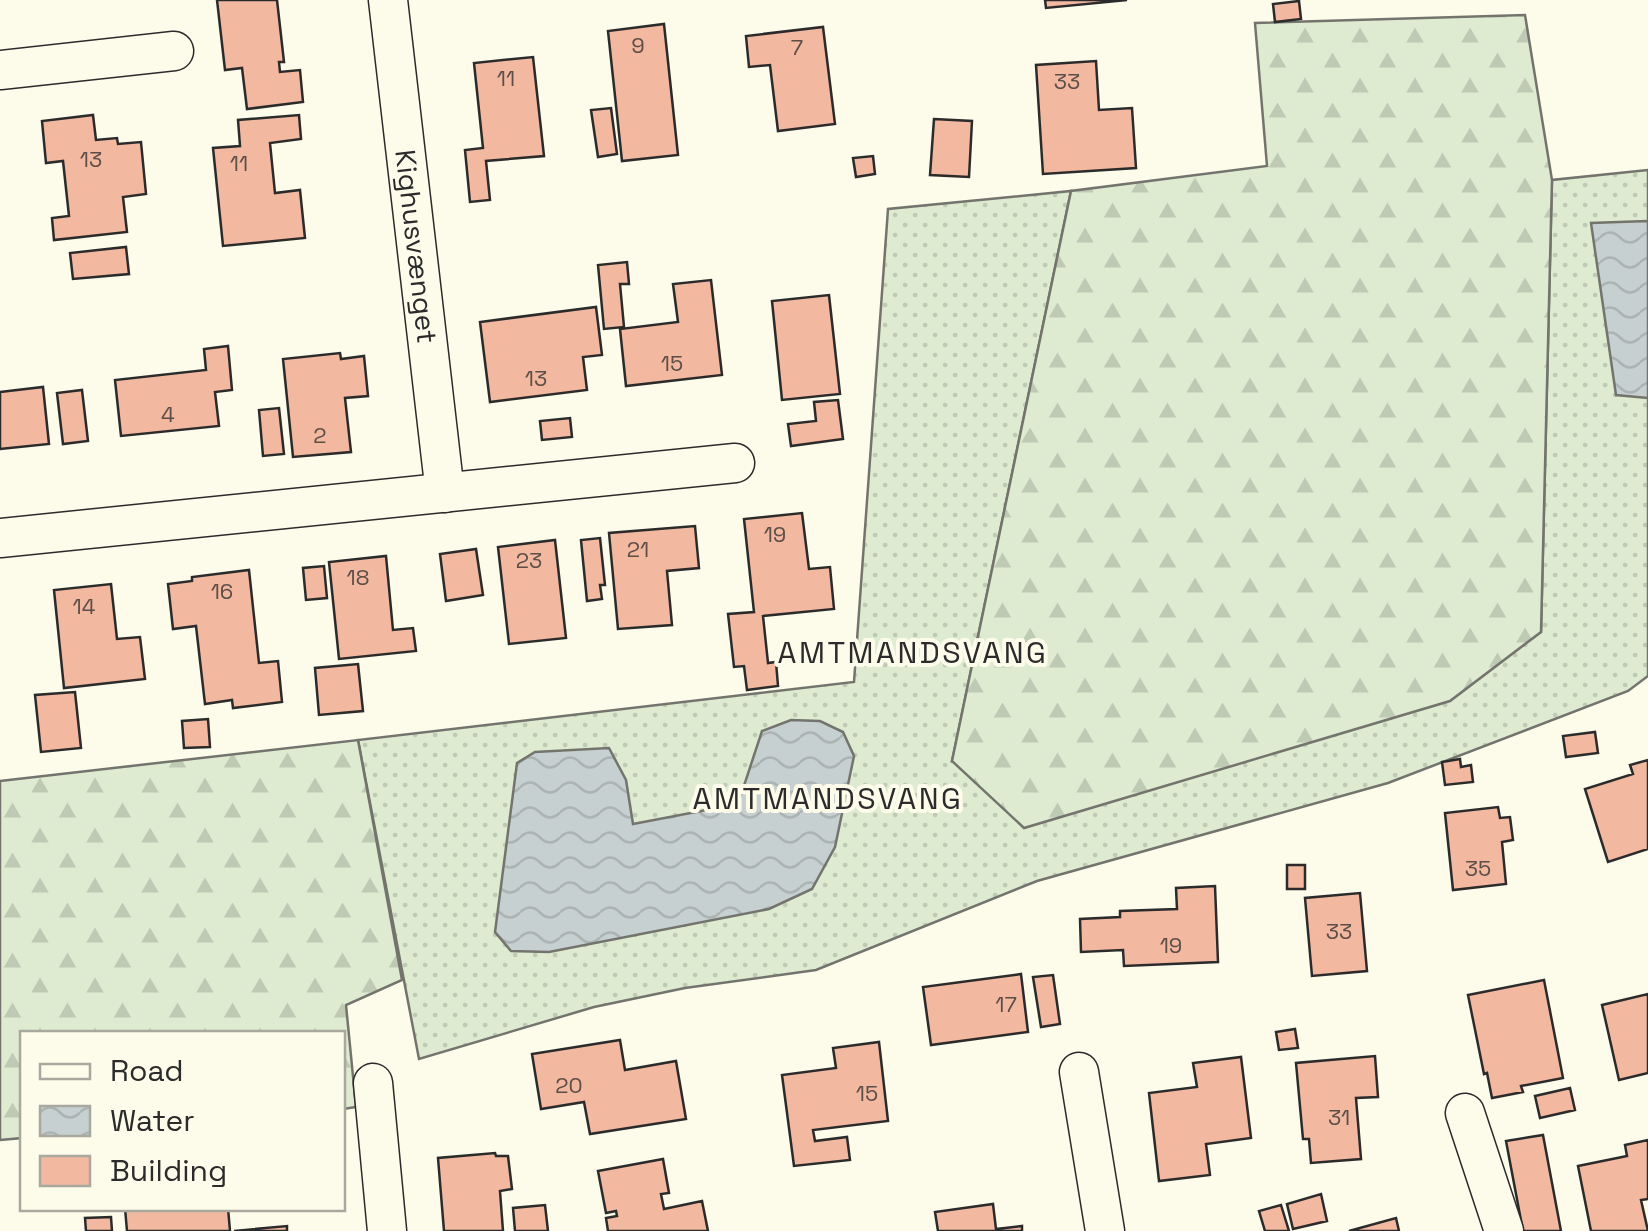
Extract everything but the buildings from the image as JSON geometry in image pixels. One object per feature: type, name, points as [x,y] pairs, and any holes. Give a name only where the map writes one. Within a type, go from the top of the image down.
[{"type":"street","name":"Kighusvænget","points":[[388,0],[445,493]]},
{"type":"street","points":[[0,70],[174,51]]},
{"type":"street","points":[[0,538],[735,463]]},
{"type":"street","points":[[1079,1072],[1104,1231]]},
{"type":"street","points":[[373,1083],[387,1231]]},
{"type":"street","points":[[1466,1113],[1504,1231]]},
{"type":"green space","points":[[1525,15],[1552,180],[1541,632],[1450,701],[1024,828],[952,761],[1071,191],[1267,166],[1255,23]]},
{"type":"green space","points":[[1648,170],[1648,676],[1628,691],[1388,783],[1037,881],[816,970],[685,988],[594,1007],[419,1059],[358,740],[854,682],[888,209],[1071,191],[952,761],[1541,632],[1552,180]]},
{"type":"green space","points":[[358,740],[402,980],[346,1005],[356,1107],[345,1109],[345,1031],[20,1031],[20,1138],[0,1140],[0,781]]},
{"type":"water","points":[[1648,221],[1648,398],[1616,395],[1591,223]]},
{"type":"water","points":[[791,720],[820,721],[843,732],[854,756],[835,847],[812,889],[769,909],[549,952],[511,951],[495,932],[517,763],[535,752],[609,748],[626,780],[633,824],[738,804],[762,731]]},
{"type":"district","name":"AMTMANDSVANG","points":[[913,653]]},
{"type":"district","name":"AMTMANDSVANG","points":[[828,799]]}]
